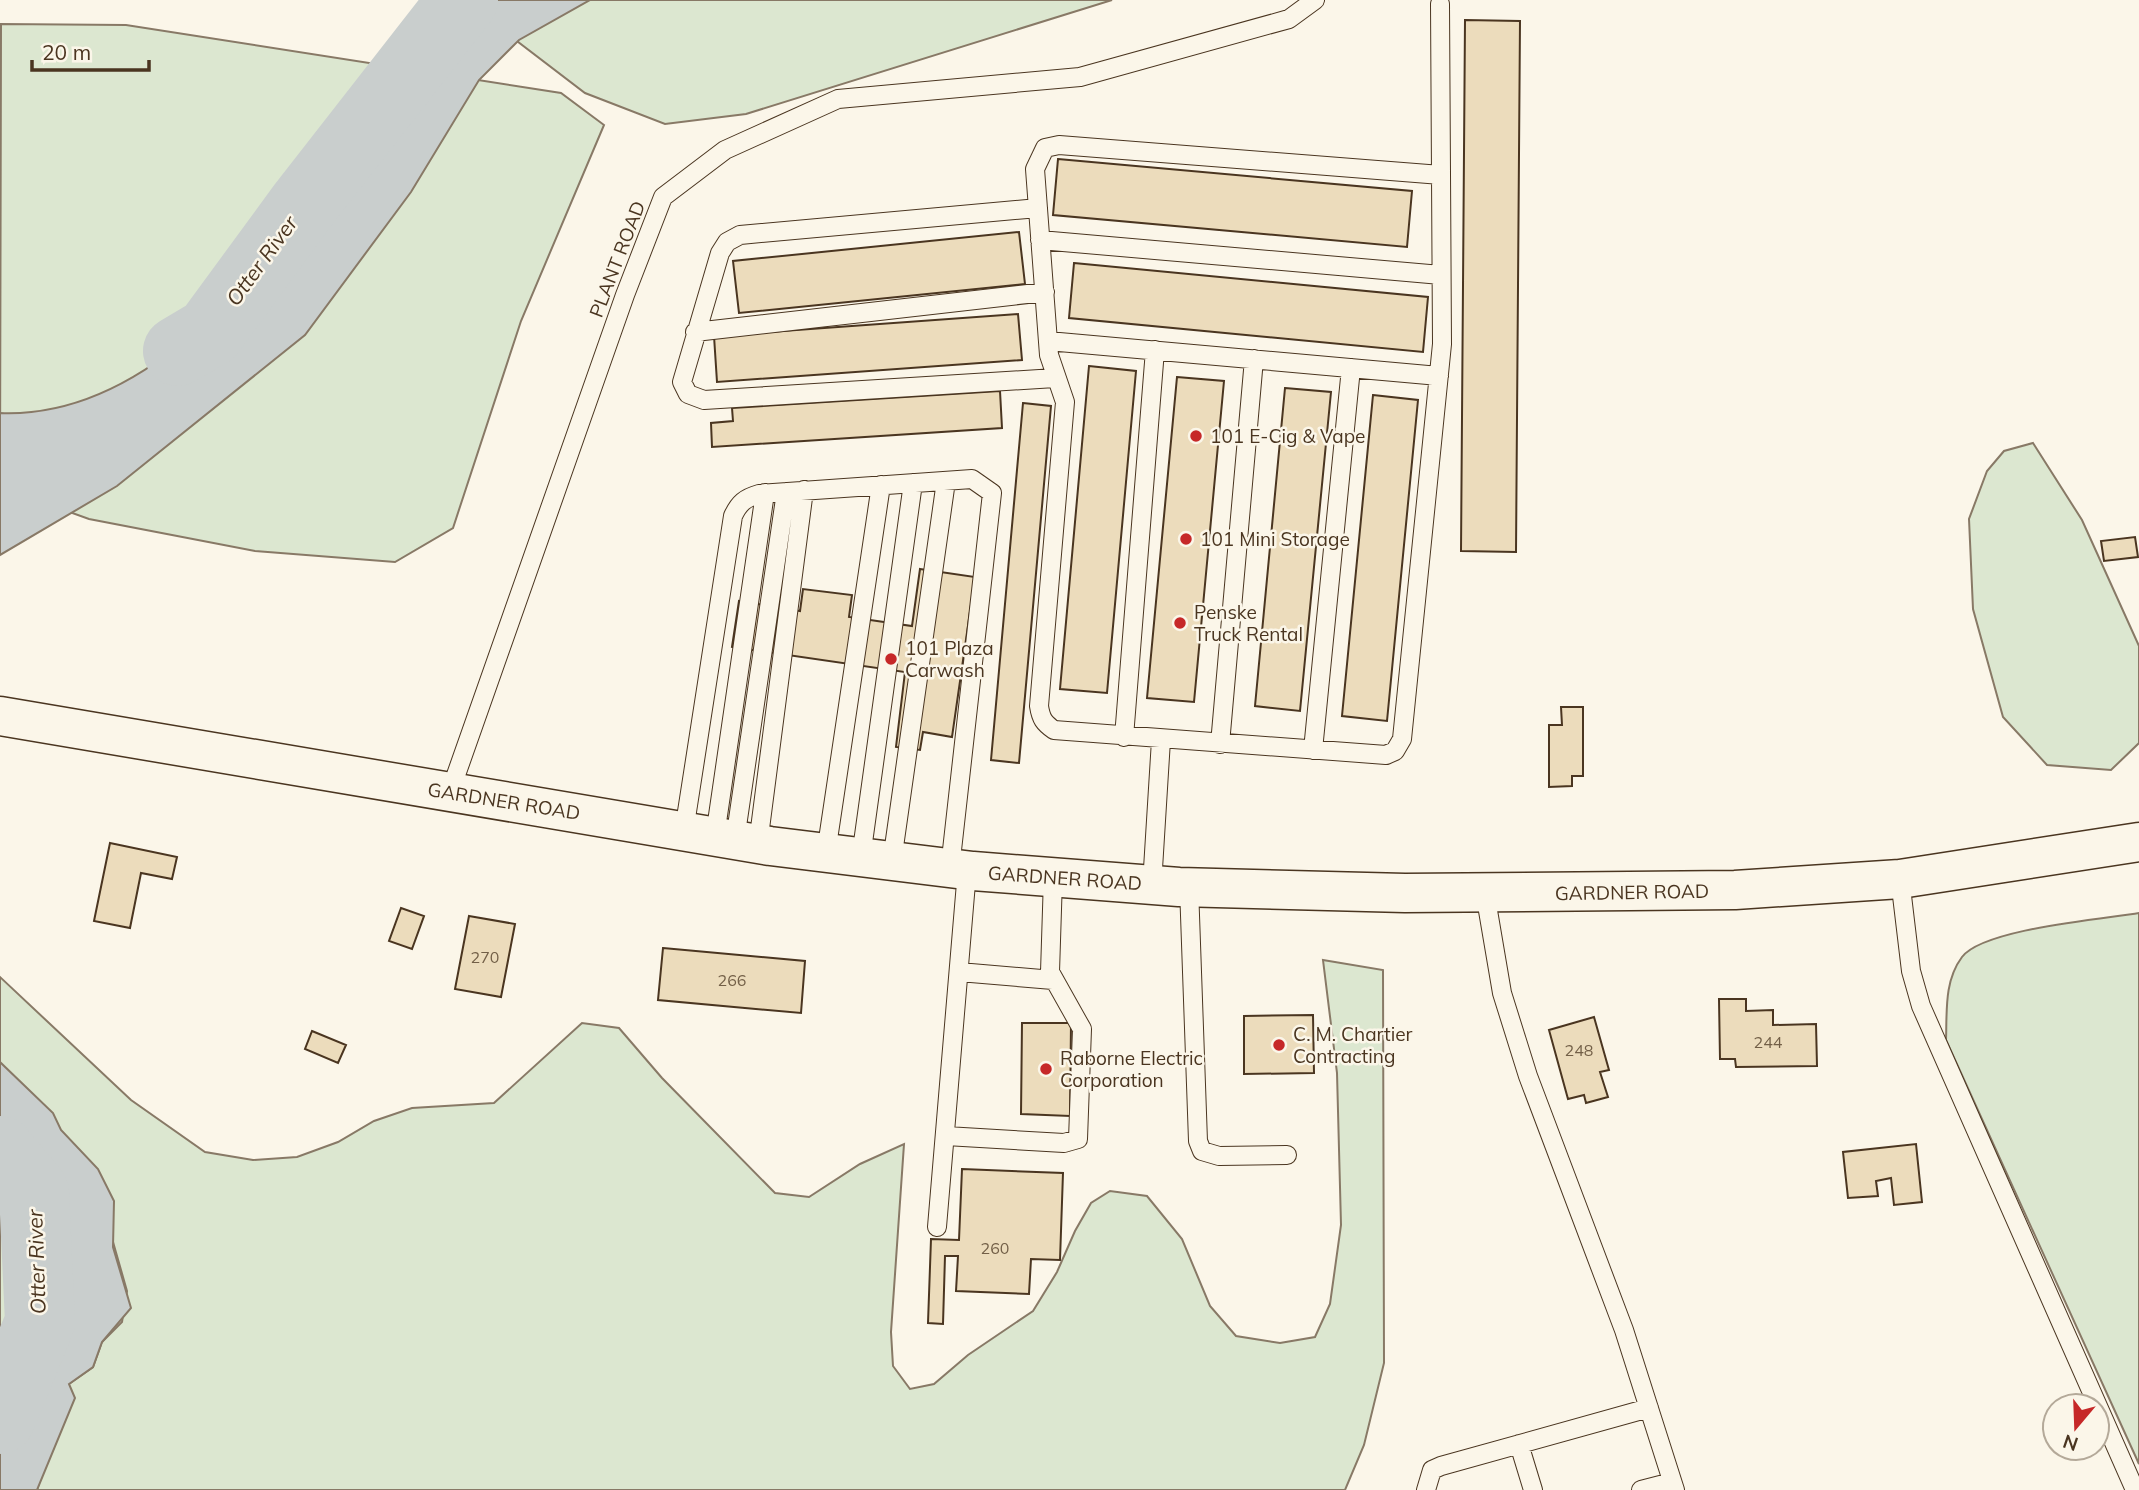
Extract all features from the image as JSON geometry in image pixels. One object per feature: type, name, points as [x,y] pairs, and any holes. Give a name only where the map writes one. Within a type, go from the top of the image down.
[{"type":"main road","name":"GARDNER ROAD","points":[[0,716],[723,838],[959,869],[1152,885],[1485,893],[1699,891],[1900,879],[2139,842]]},
{"type":"lane","name":"PLANT ROAD","points":[[450,792],[625,295],[663,197],[725,150],[838,99],[1080,78],[1289,19],[1315,0]]},
{"type":"lane","points":[[1440,4],[1441,175],[1441,275],[1439,376],[1402,739],[1395,751],[1386,755],[1054,730],[1041,719],[1040,706],[1065,402],[1055,378],[1048,341],[1035,169],[1038,158],[1045,148],[1059,145],[1441,175]]},
{"type":"lane","points":[[1038,208],[740,235],[727,242],[720,253],[682,382],[688,394],[704,400],[1055,378]]},
{"type":"lane","points":[[1041,240],[1441,275]]},
{"type":"lane","points":[[695,332],[1045,292]]},
{"type":"lane","points":[[1048,341],[1439,376]]},
{"type":"lane","points":[[1124,737],[1155,350]]},
{"type":"lane","points":[[1220,744],[1254,359]]},
{"type":"lane","points":[[1312,750],[1351,368]]},
{"type":"lane","points":[[723,838],[733,516],[747,497],[765,493],[972,479],[992,494],[959,869],[959,972],[937,1227]]},
{"type":"lane","points":[[860,857],[946,481]]},
{"type":"lane","points":[[860,857],[913,483]]},
{"type":"lane","points":[[860,857],[881,485]]},
{"type":"lane","points":[[723,838],[795,491]]},
{"type":"lane","points":[[723,838],[765,493]]},
{"type":"lane","points":[[1152,885],[1161,740]]},
{"type":"lane","points":[[946,1136],[1064,1143],[1078,1139],[1082,1029],[1053,979],[1049,962],[1053,878]]},
{"type":"lane","points":[[1900,879],[1911,971],[1921,1006],[2135,1490]]},
{"type":"lane","points":[[1189,887],[1198,1141],[1202,1151],[1219,1156],[1287,1154]]},
{"type":"lane","points":[[1485,893],[1505,1005],[1528,1076],[1624,1329],[1674,1486],[1641,1490]]},
{"type":"lane","points":[[959,972],[1053,979]]},
{"type":"lane","points":[[1426,1490],[1432,1470],[1649,1408]]},
{"type":"lane","points":[[1519,1444],[1532,1490]]},
{"type":"green space","points":[[463,0],[1112,0],[746,114],[665,124],[585,93]]},
{"type":"green space","points":[[1,24],[126,25],[561,93],[604,125],[521,321],[453,528],[395,562],[255,551],[89,519],[0,487]]},
{"type":"green space","points":[[2033,443],[2082,520],[2139,646],[2139,743],[2111,770],[2047,765],[2003,717],[1973,609],[1969,519],[1987,471],[2004,451]]},
{"type":"green space","points":[[2139,913],[2139,1464],[2111,1402],[2111,1392],[2106,1392],[1946,1040],[1949,986],[1962,957],[1974,947],[1993,939],[2072,922]]},
{"type":"green space","points":[[1323,960],[1383,970],[1384,1363],[1364,1445],[1345,1490],[37,1490],[69,1384],[93,1367],[102,1342],[122,1322],[127,1291],[113,1242],[42,1209],[43,1247],[37,1287],[21,1338],[0,1388],[0,1161],[5,1165],[0,1157],[0,977],[131,1100],[205,1152],[253,1160],[297,1157],[338,1142],[374,1121],[412,1108],[494,1103],[582,1023],[619,1028],[662,1078],[775,1193],[809,1197],[860,1164],[904,1144],[891,1332],[893,1366],[910,1389],[934,1384],[968,1355],[1033,1311],[1057,1272],[1091,1203],[1110,1191],[1147,1196],[1182,1239],[1210,1306],[1236,1336],[1280,1343],[1315,1337],[1330,1304],[1341,1225],[1337,1073]]},
{"type":"shaded area","points":[[450,0],[590,0],[519,40],[479,80],[411,192],[305,335],[117,486],[0,555],[0,413],[52,409],[101,393],[146,369],[189,337],[229,300],[266,260],[329,180],[318,132],[328,122],[336,124],[352,111],[365,115],[374,110],[437,27]]},
{"type":"shaded area","points":[[0,1062],[53,1113],[61,1130],[98,1169],[114,1201],[113,1247],[131,1308],[102,1342],[93,1367],[69,1384],[75,1398],[37,1490],[0,1490],[0,1388],[19,1347],[43,1251],[41,1208],[0,1161]]},
{"type":"building","points":[[1465,20],[1520,21],[1516,552],[1461,551]]},
{"type":"building","points":[[1465,20],[1520,21],[1516,552],[1461,551]]},
{"type":"building","points":[[1058,159],[1412,191],[1407,247],[1053,215]]},
{"type":"building","points":[[1058,159],[1412,191],[1407,247],[1053,215]]},
{"type":"building","points":[[1019,232],[1025,284],[739,313],[733,261]]},
{"type":"building","points":[[1019,232],[1025,284],[739,313],[733,261]]},
{"type":"building","points":[[1074,263],[1428,297],[1423,352],[1069,318]]},
{"type":"building","points":[[1074,263],[1428,297],[1423,352],[1069,318]]},
{"type":"building","points":[[1018,314],[1022,360],[717,382],[714,336]]},
{"type":"building","points":[[1018,314],[1022,360],[717,382],[714,336]]},
{"type":"building","points":[[1089,366],[1136,371],[1107,693],[1060,689]]},
{"type":"building","points":[[1089,366],[1136,371],[1107,693],[1060,689]]},
{"type":"building","name":"101 Mini Storage","points":[[1177,377],[1224,381],[1194,702],[1147,698]]},
{"type":"building","name":"101 Mini Storage","points":[[1177,377],[1224,381],[1194,702],[1147,698]]},
{"type":"building","points":[[1285,388],[1331,392],[1300,711],[1255,706]]},
{"type":"building","points":[[1285,388],[1331,392],[1300,711],[1255,706]]},
{"type":"building","points":[[1000,391],[1002,428],[712,447],[711,423],[733,421],[732,408]]},
{"type":"building","points":[[1000,391],[1002,428],[712,447],[711,423],[733,421],[732,408]]},
{"type":"building","points":[[1373,395],[1418,400],[1387,721],[1342,716]]},
{"type":"building","points":[[1373,395],[1418,400],[1387,721],[1342,716]]},
{"type":"building","points":[[1023,403],[1051,406],[1019,763],[991,760]]},
{"type":"building","points":[[1023,403],[1051,406],[1019,763],[991,760]]},
{"type":"building","points":[[2135,537],[2138,557],[2104,561],[2101,541]]},
{"type":"building","name":"101 Plaza Carwash","points":[[920,569],[975,577],[952,737],[923,732],[920,750],[896,747],[905,672],[732,647],[739,601],[800,611],[803,589],[852,595],[849,617],[912,626]]},
{"type":"building","points":[[1561,707],[1583,707],[1583,776],[1572,776],[1572,786],[1549,787],[1549,725],[1562,725]]},
{"type":"building","points":[[110,843],[177,857],[172,879],[141,873],[130,928],[94,921]]},
{"type":"building","points":[[401,908],[424,916],[412,949],[389,941]]},
{"type":"building","points":[[469,916],[515,924],[501,997],[455,989]]},
{"type":"building","points":[[663,948],[805,961],[801,1013],[658,1000]]},
{"type":"building","points":[[1719,999],[1746,999],[1746,1011],[1773,1010],[1773,1025],[1816,1024],[1817,1066],[1736,1067],[1735,1059],[1720,1059]]},
{"type":"building","name":"C. M. Chartier Contracting","points":[[1313,1015],[1314,1073],[1244,1074],[1244,1016]]},
{"type":"building","points":[[1594,1017],[1609,1070],[1600,1072],[1608,1097],[1586,1103],[1584,1095],[1568,1099],[1549,1030]]},
{"type":"building","name":"Raborne Electric Corporation","points":[[1022,1023],[1071,1023],[1070,1116],[1021,1114]]},
{"type":"building","points":[[312,1031],[346,1045],[338,1063],[305,1049]]},
{"type":"building","points":[[1916,1144],[1922,1202],[1894,1205],[1891,1178],[1876,1181],[1878,1196],[1848,1198],[1843,1152]]},
{"type":"building","points":[[962,1169],[1063,1173],[1060,1260],[1031,1259],[1029,1294],[956,1291],[958,1256],[945,1256],[943,1324],[928,1323],[931,1239],[959,1240]]},
{"type":"waterway","name":"Otter River","points":[[178,351],[210,332],[303,205],[463,0]]},
{"type":"waterway","name":"Otter River","points":[[0,1151],[34,1192],[40,1322],[0,1419]]},
{"type":"place","name":"101 E-Cig & Vape","points":[[1196,436]]},
{"type":"place","name":"101 Mini Storage","points":[[1186,539]]},
{"type":"place","name":"Penske Truck Rental","points":[[1180,623]]},
{"type":"place","name":"101 Plaza Carwash","points":[[891,659]]},
{"type":"place","name":"C. M. Chartier Contracting","points":[[1279,1045]]},
{"type":"place","name":"Raborne Electric Corporation","points":[[1046,1069]]}]
